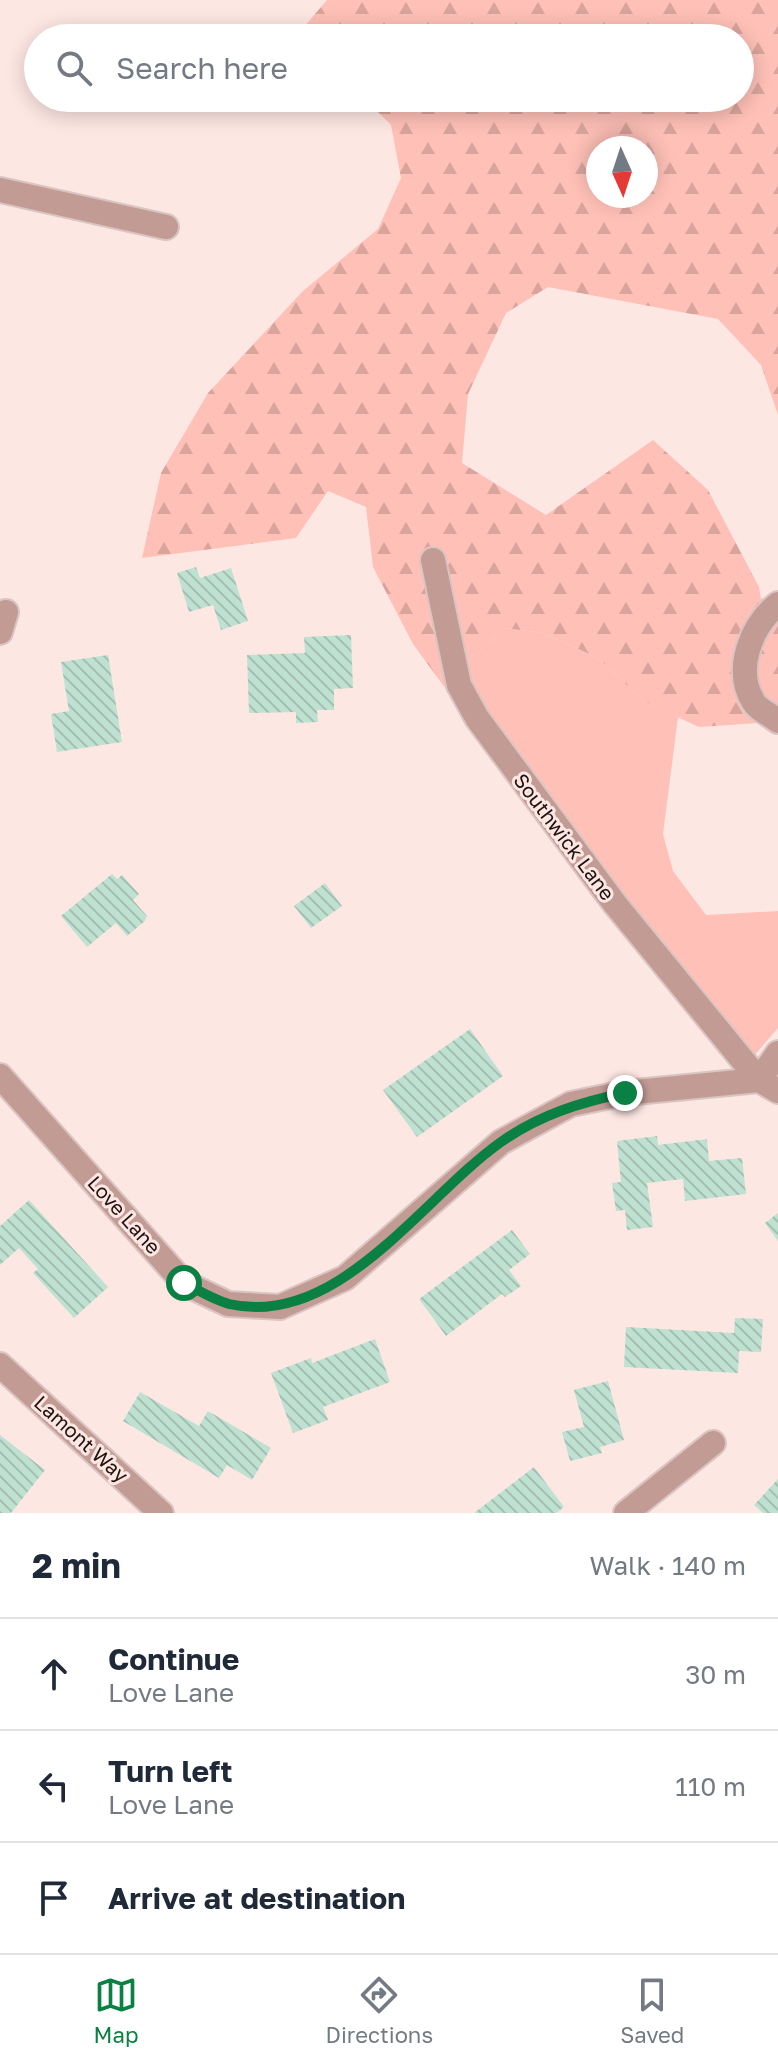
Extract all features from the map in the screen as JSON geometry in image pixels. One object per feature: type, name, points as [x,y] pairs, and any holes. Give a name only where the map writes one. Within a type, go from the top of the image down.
[{"type":"street","points":[[0,190],[166,227]]},
{"type":"street","name":"Southwick Lane","points":[[433,560],[459,685],[477,718],[615,904],[769,1086]]},
{"type":"street","points":[[778,604],[756,630],[743,668],[753,703],[778,721]]},
{"type":"street","points":[[769,1086],[778,1053]]},
{"type":"street","name":"Love Lane","points":[[0,1076],[184,1283],[228,1304],[280,1307],[345,1278],[501,1142],[571,1104],[625,1093],[769,1086]]},
{"type":"street","name":"Lamont Way","points":[[0,1365],[161,1513]]},
{"type":"street","points":[[626,1513],[713,1443]]},
{"type":"green space","points":[[327,0],[778,0],[778,415],[761,365],[718,319],[548,287],[506,313],[468,394],[462,463],[546,515],[653,440],[708,490],[759,587],[761,599],[778,591],[778,732],[758,723],[699,727],[645,702],[598,658],[543,633],[505,628],[443,685],[413,644],[373,567],[366,507],[328,491],[296,538],[142,558],[161,473],[208,393],[303,291],[378,229],[401,178],[391,125],[378,112],[754,112],[754,24],[306,24]]},
{"type":"green space","points":[[505,628],[543,633],[598,658],[645,702],[678,717],[663,834],[673,871],[706,915],[778,911],[778,1028],[740,1072],[719,1053],[443,685]]},
{"type":"building","points":[[196,567],[200,578],[231,568],[248,621],[221,630],[213,605],[189,612],[177,573]]},
{"type":"building","points":[[351,635],[353,688],[334,689],[334,710],[317,710],[318,722],[296,723],[296,712],[249,713],[247,655],[305,653],[304,637]]},
{"type":"building","points":[[108,655],[122,742],[57,752],[51,714],[69,711],[61,662]]},
{"type":"building","points":[[112,874],[117,879],[122,875],[139,894],[133,900],[147,916],[127,936],[116,923],[87,947],[61,916]]},
{"type":"building","points":[[325,883],[342,906],[311,928],[294,906]]},
{"type":"building","points":[[470,1029],[503,1076],[417,1137],[383,1090]]},
{"type":"building","points":[[657,1136],[658,1145],[707,1139],[709,1161],[742,1158],[746,1194],[685,1201],[683,1179],[647,1183],[653,1227],[627,1230],[625,1210],[616,1211],[612,1183],[621,1182],[617,1141]]},
{"type":"building","points":[[29,1200],[108,1287],[74,1318],[33,1273],[38,1269],[19,1248],[0,1265],[0,1226]]},
{"type":"building","points":[[778,1213],[778,1241],[765,1223]]},
{"type":"building","points":[[512,1230],[530,1254],[509,1270],[521,1286],[505,1297],[502,1294],[446,1336],[419,1299]]},
{"type":"building","points":[[735,1318],[763,1319],[761,1352],[739,1351],[738,1373],[624,1367],[626,1327],[734,1333]]},
{"type":"building","points":[[375,1339],[390,1382],[323,1407],[328,1420],[293,1433],[271,1373],[311,1358],[312,1363]]},
{"type":"building","points":[[608,1381],[624,1440],[600,1447],[602,1453],[570,1461],[562,1432],[584,1427],[574,1390]]},
{"type":"building","points":[[140,1392],[199,1426],[208,1411],[271,1448],[252,1480],[227,1465],[219,1478],[123,1421]]},
{"type":"building","points":[[0,1435],[45,1470],[11,1513],[0,1513]]},
{"type":"building","points":[[534,1467],[564,1507],[556,1513],[474,1513]]},
{"type":"building","points":[[778,1479],[778,1513],[763,1513],[754,1505]]},
{"type":"route","points":[[184,1283],[228,1304],[280,1307],[345,1278],[501,1142],[571,1104],[625,1093]]}]
